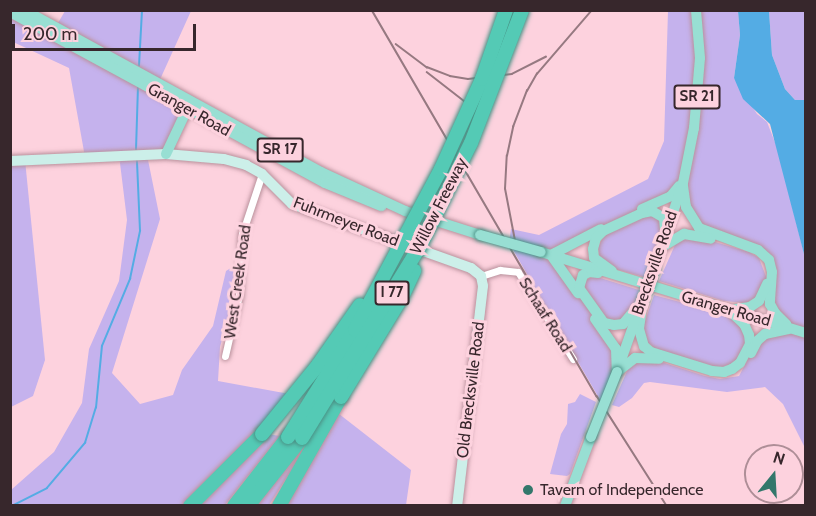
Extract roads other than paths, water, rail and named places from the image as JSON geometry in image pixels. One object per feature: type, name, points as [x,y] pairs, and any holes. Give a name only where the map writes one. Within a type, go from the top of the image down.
[{"type":"highway","name":"Willow Freeway","points":[[234,506],[295,437],[356,330],[441,169],[482,79],[506,10]]},
{"type":"highway","name":"Willow Freeway","points":[[248,506],[419,248],[471,143],[522,10]]},
{"type":"highway","points":[[274,506],[318,441],[402,297],[471,143]]},
{"type":"highway","points":[[190,506],[261,434],[345,328],[441,169]]},
{"type":"highway","points":[[279,506],[296,472]]},
{"type":"highway","points":[[184,506],[215,480]]},
{"type":"main road","name":"Granger Road","points":[[24,10],[120,68],[327,179],[405,211],[806,333]]},
{"type":"main road","name":"Brecksville Road","points":[[565,506],[617,372],[683,183],[693,128],[699,69],[696,10]]},
{"type":"main road","name":"Granger Road","points":[[10,12],[94,53]]},
{"type":"main road","points":[[166,154],[189,105]]},
{"type":"main road","points":[[617,372],[616,349],[546,254],[671,196],[683,183]]},
{"type":"main road","points":[[683,183],[686,207],[699,228],[758,250],[769,260],[772,272],[770,304],[775,313],[794,329]]},
{"type":"main road","points":[[621,278],[594,258],[593,249],[596,238],[603,231],[642,213],[652,211],[666,222],[662,247]]},
{"type":"main road","points":[[662,247],[684,234],[693,234],[744,248],[760,256],[768,269],[768,280],[763,295],[750,307],[727,309]]},
{"type":"main road","points":[[621,278],[589,272],[580,280],[580,291],[600,320],[611,325],[623,324],[643,300]]},
{"type":"main road","points":[[643,300],[639,329],[644,346],[669,358],[724,372],[740,363],[750,344],[744,324],[727,309]]},
{"type":"main road","points":[[617,372],[631,359],[646,357],[713,376],[728,376],[744,367],[761,337],[774,331],[794,329]]},
{"type":"street","name":"Fuhrmeyer Road","points":[[10,161],[147,154],[224,159],[246,165],[262,174],[292,204],[471,268],[481,276]]},
{"type":"street","name":"West Creek Road","points":[[225,356],[238,295],[242,234],[262,174]]},
{"type":"street","name":"Schaaf Road","points":[[481,276],[500,270],[518,272],[573,359]]},
{"type":"street","name":"Old Brecksville Road","points":[[457,506],[483,286],[481,276]]},
{"type":"water","points":[[738,11],[769,11],[772,55],[785,89],[795,100],[805,100],[805,258],[770,124],[743,99],[734,78],[740,35]]},
{"type":"waterway","points":[[139,66],[142,10]]},
{"type":"waterway","points":[[136,150],[138,86]]},
{"type":"waterway","points":[[12,506],[47,488],[85,443],[96,408],[102,346],[130,279],[140,231],[137,161]]},
{"type":"railway","points":[[372,10],[597,396],[667,506]]},
{"type":"railway","points":[[516,246],[505,189],[507,156],[513,127],[527,91],[537,74],[592,10]]},
{"type":"railway","points":[[396,44],[427,67],[450,76],[468,79],[512,74],[546,57]]},
{"type":"railway","points":[[427,72],[472,107]]},
{"type":"place","name":"Tavern of Independence","points":[[528,490]]}]
